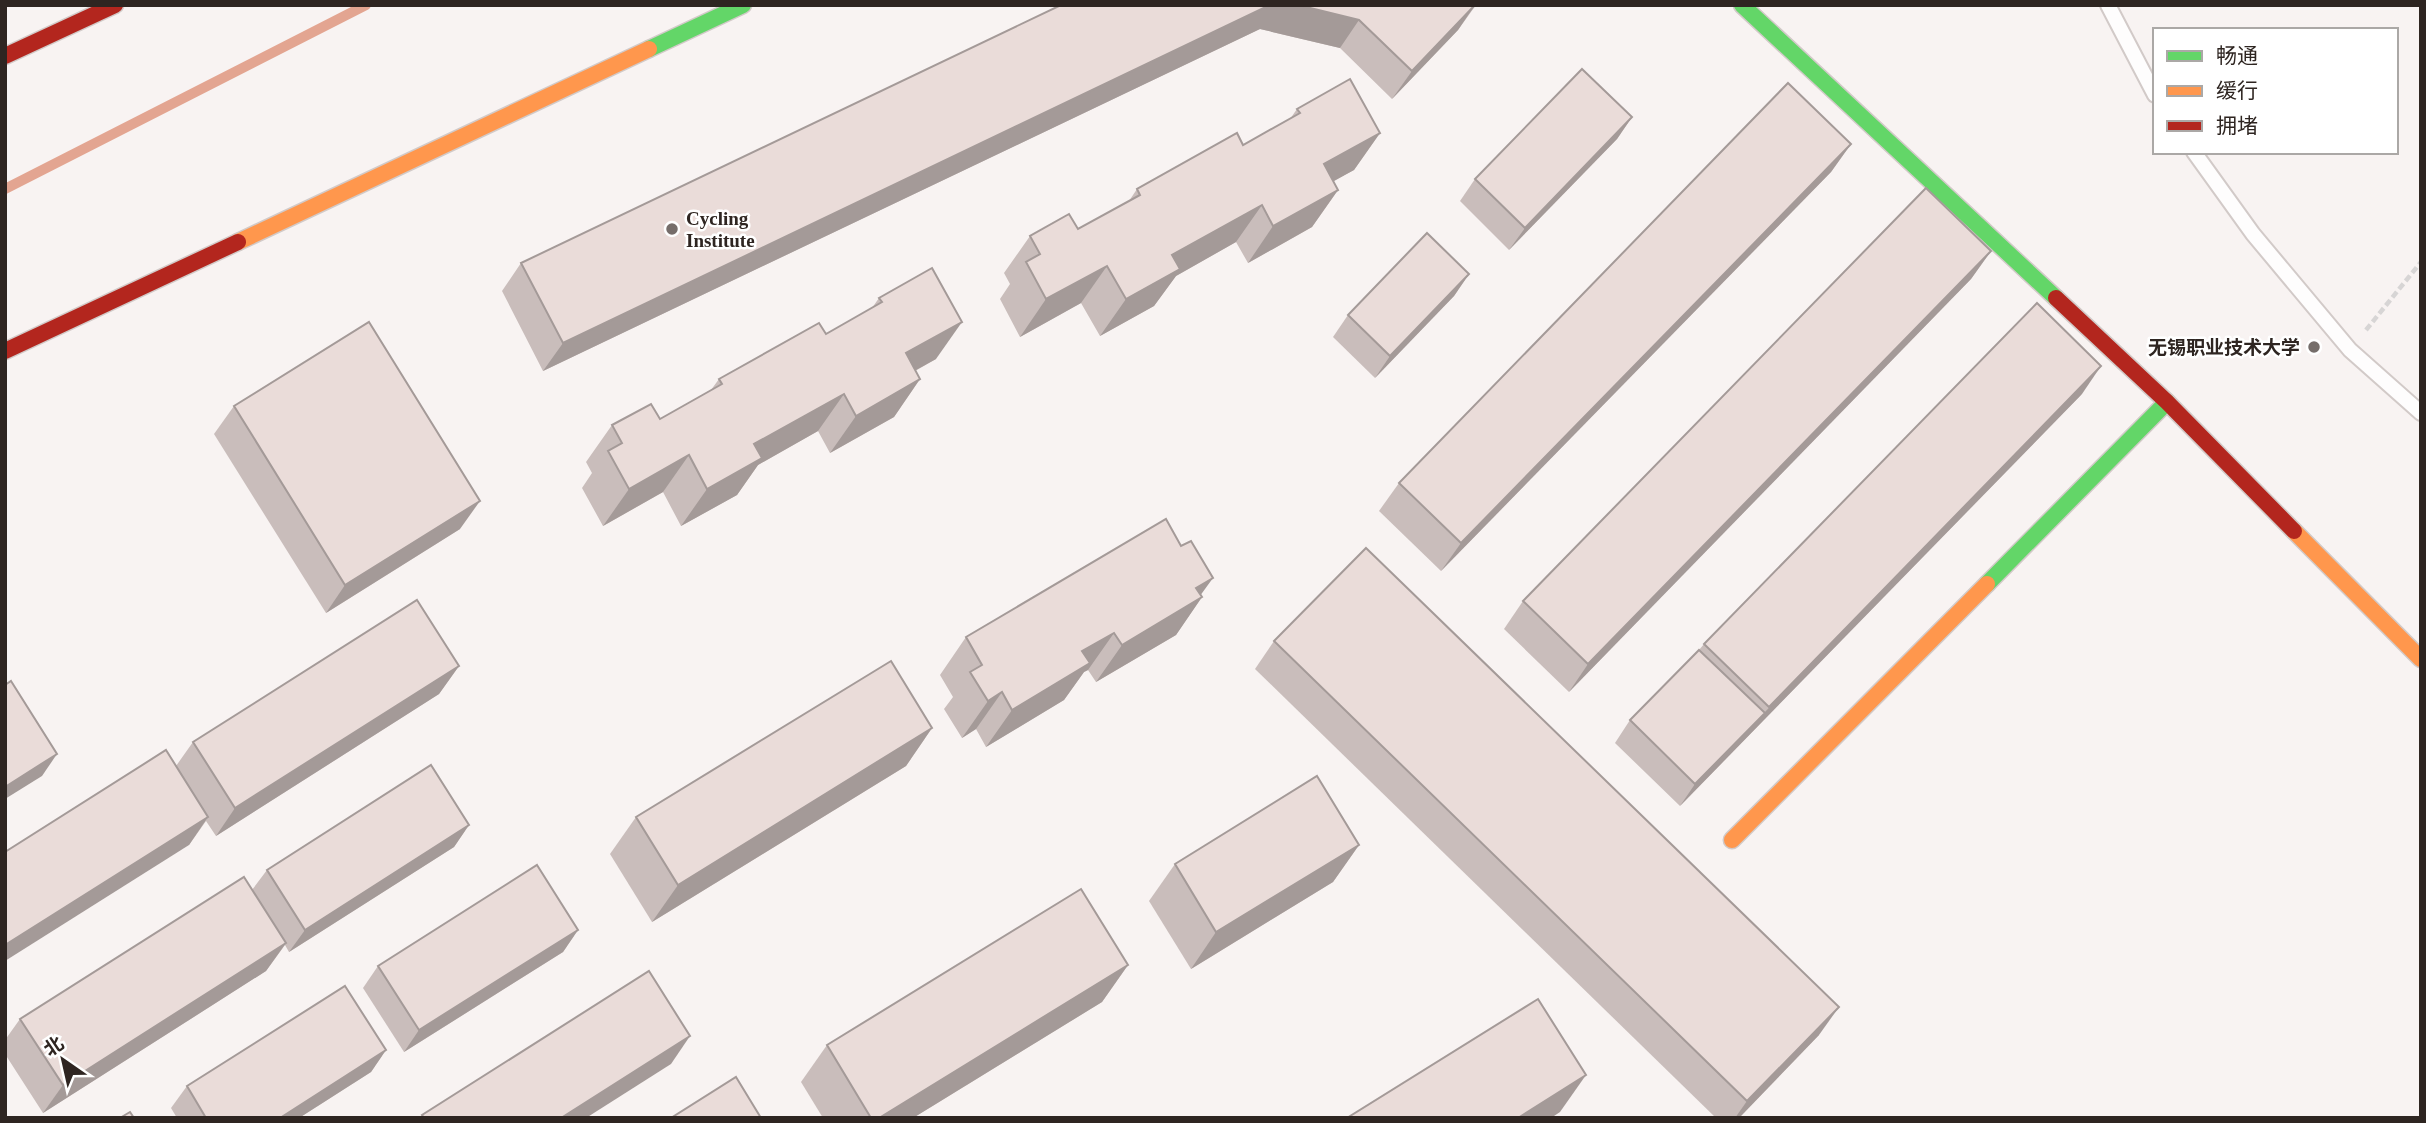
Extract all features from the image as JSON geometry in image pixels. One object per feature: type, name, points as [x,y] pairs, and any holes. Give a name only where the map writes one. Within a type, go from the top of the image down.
[{"type":"street","points":[[5,56],[115,5]]},
{"type":"street","points":[[5,351],[743,5]]},
{"type":"street","points":[[1742,5],[2167,402],[2421,659]]},
{"type":"street","points":[[1732,840],[2167,402]]},
{"type":"lane","points":[[2108,5],[2153,92]]},
{"type":"lane","points":[[2195,154],[2253,234],[2350,350],[2421,413]]},
{"type":"path","points":[[2350,350],[2421,262]]},
{"type":"building","points":[[1061,5],[1270,5],[563,343],[521,263]]},
{"type":"building","points":[[1298,5],[1475,5],[1412,71],[1359,20]]},
{"type":"building","points":[[1582,69],[1632,117],[1525,228],[1475,179]]},
{"type":"building","points":[[1350,79],[1380,133],[1324,164],[1338,190],[1273,226],[1262,205],[1172,255],[1180,269],[1126,299],[1107,266],[1046,299],[1026,262],[1040,254],[1030,236],[1069,214],[1078,229],[1140,195],[1137,189],[1237,133],[1243,145],[1300,113],[1297,109]]},
{"type":"building","points":[[1788,83],[1851,144],[1461,543],[1399,483]]},
{"type":"building","points":[[1926,188],[1991,251],[1588,664],[1523,601]]},
{"type":"building","points":[[1427,233],[1469,274],[1390,356],[1348,315]]},
{"type":"building","points":[[932,268],[962,322],[906,353],[920,379],[856,416],[844,394],[754,444],[762,458],[707,489],[689,455],[629,489],[608,451],[622,443],[612,425],[651,404],[660,419],[722,384],[719,379],[819,323],[826,334],[882,302],[879,298]]},
{"type":"building","points":[[2037,303],[2101,366],[1769,707],[1704,644]]},
{"type":"building","points":[[369,322],[480,501],[345,585],[234,406]]},
{"type":"building","points":[[1166,519],[1181,546],[1191,541],[1213,578],[1196,588],[1202,597],[1122,645],[1114,633],[1082,651],[1090,663],[1012,710],[1002,692],[988,701],[970,672],[982,665],[966,637]]},
{"type":"building","points":[[1366,548],[1839,1007],[1747,1101],[1274,641]]},
{"type":"building","points":[[417,600],[459,666],[235,808],[193,742]]},
{"type":"building","points":[[1699,650],[1765,713],[1695,784],[1630,720]]},
{"type":"building","points":[[891,661],[932,728],[678,885],[636,817]]},
{"type":"building","points":[[11,681],[57,754],[5,787],[5,685]]},
{"type":"building","points":[[166,750],[208,817],[5,945],[5,852]]},
{"type":"building","points":[[431,765],[469,825],[305,930],[267,870]]},
{"type":"building","points":[[1317,776],[1359,845],[1216,932],[1175,864]]},
{"type":"building","points":[[537,865],[578,930],[419,1030],[378,966]]},
{"type":"building","points":[[244,877],[286,943],[63,1085],[20,1019]]},
{"type":"building","points":[[1081,889],[1128,965],[879,1118],[871,1118],[827,1045]]},
{"type":"building","points":[[649,971],[690,1036],[561,1118],[424,1118],[422,1115]]},
{"type":"building","points":[[345,986],[386,1050],[280,1118],[206,1118],[187,1086]]},
{"type":"building","points":[[1538,999],[1586,1075],[1518,1118],[1347,1118]]},
{"type":"building","points":[[736,1077],[761,1118],[671,1118]]},
{"type":"building","points":[[130,1112],[134,1118],[120,1118]]},
{"type":"waterway","points":[[5,189],[366,5]]},
{"type":"traffic: fast","points":[[649,49],[743,5]]},
{"type":"traffic: fast","points":[[1742,5],[2056,298]]},
{"type":"traffic: fast","points":[[1987,584],[2167,402]]},
{"type":"traffic: slow","points":[[238,242],[649,49]]},
{"type":"traffic: slow","points":[[2294,531],[2421,659]]},
{"type":"traffic: slow","points":[[1732,840],[1987,584]]},
{"type":"traffic: jam","points":[[5,56],[115,5]]},
{"type":"traffic: jam","points":[[5,351],[238,242]]},
{"type":"traffic: jam","points":[[2056,298],[2167,402],[2294,531]]},
{"type":"place","name":"Cycling Institute","points":[[672,229]]},
{"type":"place","name":"无锡职业技术大学","points":[[2314,347]]}]
